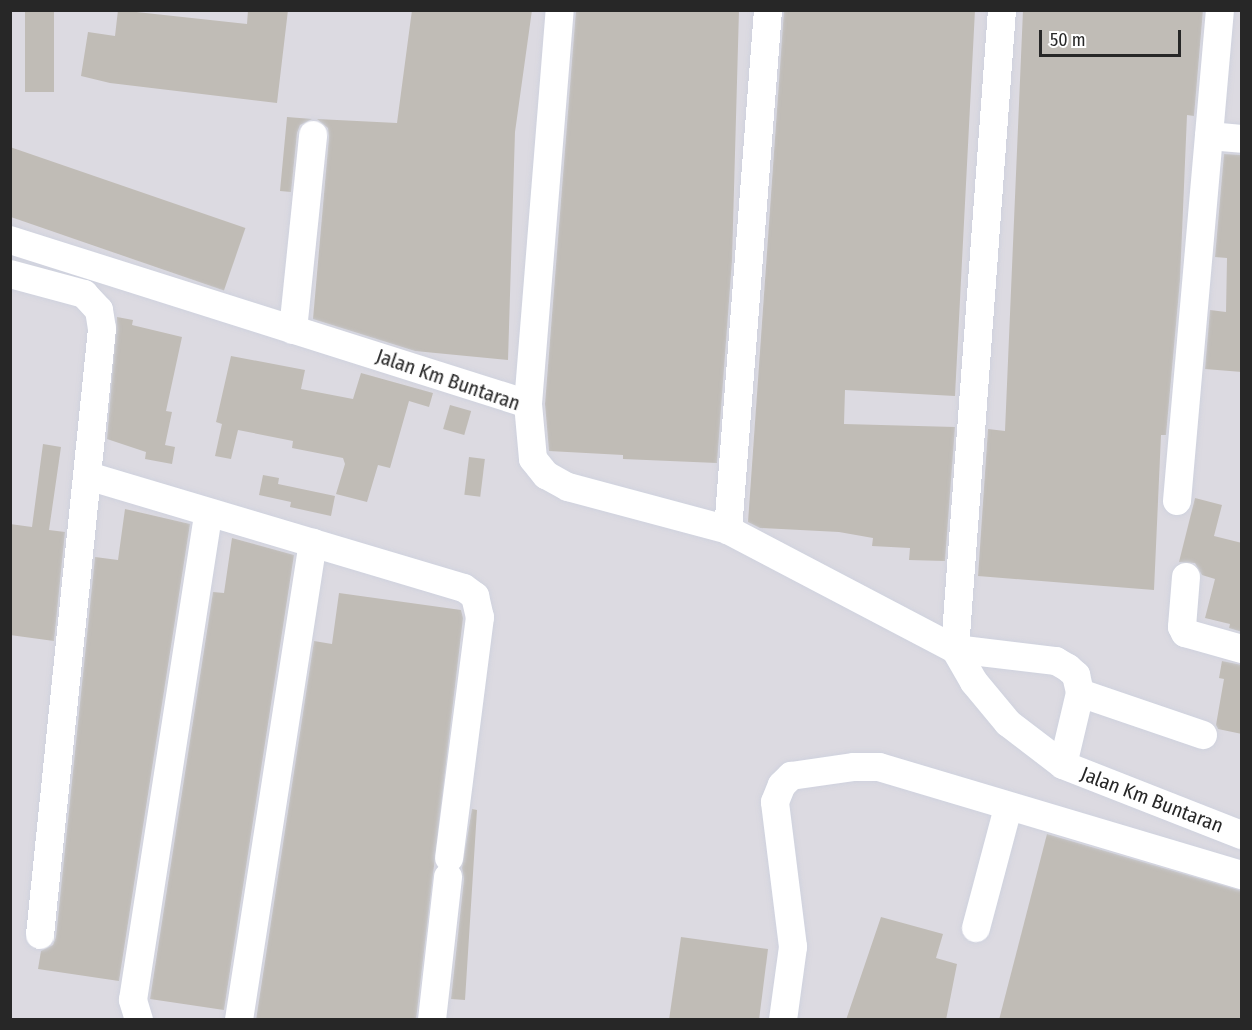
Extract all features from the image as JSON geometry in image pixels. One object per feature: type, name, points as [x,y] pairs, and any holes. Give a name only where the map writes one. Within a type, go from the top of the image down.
[{"type":"lane","points":[[528,404],[560,10]]},
{"type":"lane","points":[[728,530],[768,10]]},
{"type":"lane","points":[[955,649],[1002,10]]},
{"type":"lane","points":[[1177,501],[1220,10]]},
{"type":"lane","points":[[293,330],[313,135]]},
{"type":"lane","points":[[1209,136],[1242,139]]},
{"type":"lane","name":"Jalan Km Buntaran","points":[[10,240],[528,404],[533,459],[546,475],[568,487],[728,530],[955,649],[1056,661],[1076,675],[1080,693],[1063,765]]},
{"type":"lane","points":[[10,274],[84,294],[99,310],[102,329],[40,935]]},
{"type":"lane","points":[[88,476],[208,514],[464,588],[475,596],[480,617],[448,868],[432,1020]]},
{"type":"lane","points":[[139,1020],[133,1000],[208,514]]},
{"type":"lane","points":[[239,1020],[313,543]]},
{"type":"lane","points":[[1186,577],[1182,627],[1185,633],[1242,649]]},
{"type":"lane","name":"Jalan Km Buntaran","points":[[955,649],[974,682],[1008,723],[1063,765],[1242,835]]},
{"type":"lane","points":[[1080,693],[1203,735]]},
{"type":"lane","points":[[783,1020],[793,947],[775,802],[791,776],[854,766],[879,768],[1008,808],[1242,875]]},
{"type":"lane","points":[[976,928],[1008,808]]},
{"type":"shaded area","points":[[11,11],[1241,11],[1241,1019],[11,1019]]},
{"type":"building","points":[[25,10],[54,10],[54,92],[25,92]]},
{"type":"building","points":[[118,10],[247,24],[248,10],[288,10],[277,103],[110,83],[81,76],[88,32],[115,36]]},
{"type":"building","points":[[412,10],[532,10],[515,132],[508,360],[415,351],[313,319],[329,137],[328,128],[317,119],[397,123]]},
{"type":"building","points":[[576,10],[739,10],[732,261],[717,463],[623,459],[623,455],[549,451],[545,404]]},
{"type":"building","points":[[784,10],[975,10],[955,396],[845,390],[844,424],[955,427],[945,561],[909,560],[910,548],[872,546],[873,538],[839,532],[760,528],[748,522]]},
{"type":"building","points":[[1023,10],[1203,10],[1194,116],[1187,115],[1180,280],[1166,435],[1161,435],[1154,590],[978,576],[988,429],[1005,431]]},
{"type":"building","points":[[287,117],[312,119],[300,125],[297,133],[291,192],[280,191]]},
{"type":"building","points":[[10,147],[245,228],[224,290],[10,217]]},
{"type":"building","points":[[1224,154],[1242,155],[1242,372],[1205,369],[1210,310],[1226,312],[1227,258],[1215,257]]},
{"type":"building","points":[[117,317],[133,320],[132,325],[182,337],[166,411],[172,412],[165,445],[175,447],[172,464],[145,459],[146,452],[107,439]]},
{"type":"building","points":[[231,356],[305,370],[301,389],[353,399],[361,373],[433,393],[429,407],[409,401],[390,468],[378,465],[367,502],[336,494],[345,464],[343,458],[292,448],[293,441],[238,430],[231,459],[215,456],[222,424],[216,422]]},
{"type":"building","points":[[450,405],[471,411],[464,435],[443,429]]},
{"type":"building","points":[[43,444],[61,447],[49,530],[65,532],[54,641],[10,635],[10,524],[32,527]]},
{"type":"building","points":[[469,457],[485,459],[480,497],[464,495]]},
{"type":"building","points":[[263,475],[279,478],[278,484],[335,496],[331,516],[290,507],[291,502],[259,495]]},
{"type":"building","points":[[1195,498],[1222,505],[1214,536],[1242,543],[1242,632],[1229,628],[1230,624],[1205,618],[1215,579],[1202,575],[1195,563],[1179,562]]},
{"type":"building","points":[[125,509],[190,524],[119,981],[38,969],[41,951],[53,945],[56,937],[95,557],[118,560]]},
{"type":"building","points":[[232,538],[294,555],[224,1010],[150,999],[213,592],[224,593]]},
{"type":"building","points":[[339,593],[461,610],[463,618],[416,1020],[256,1020],[314,641],[332,644]]},
{"type":"building","points":[[1222,661],[1242,665],[1242,734],[1218,729],[1216,725],[1224,679],[1219,678]]},
{"type":"building","points":[[472,809],[477,810],[465,1000],[451,999],[464,879],[462,868]]},
{"type":"building","points":[[1047,834],[1242,891],[1242,1020],[999,1020]]},
{"type":"building","points":[[881,917],[943,934],[936,958],[957,964],[946,1020],[846,1020]]},
{"type":"building","points":[[681,937],[768,949],[759,1020],[669,1020]]}]
